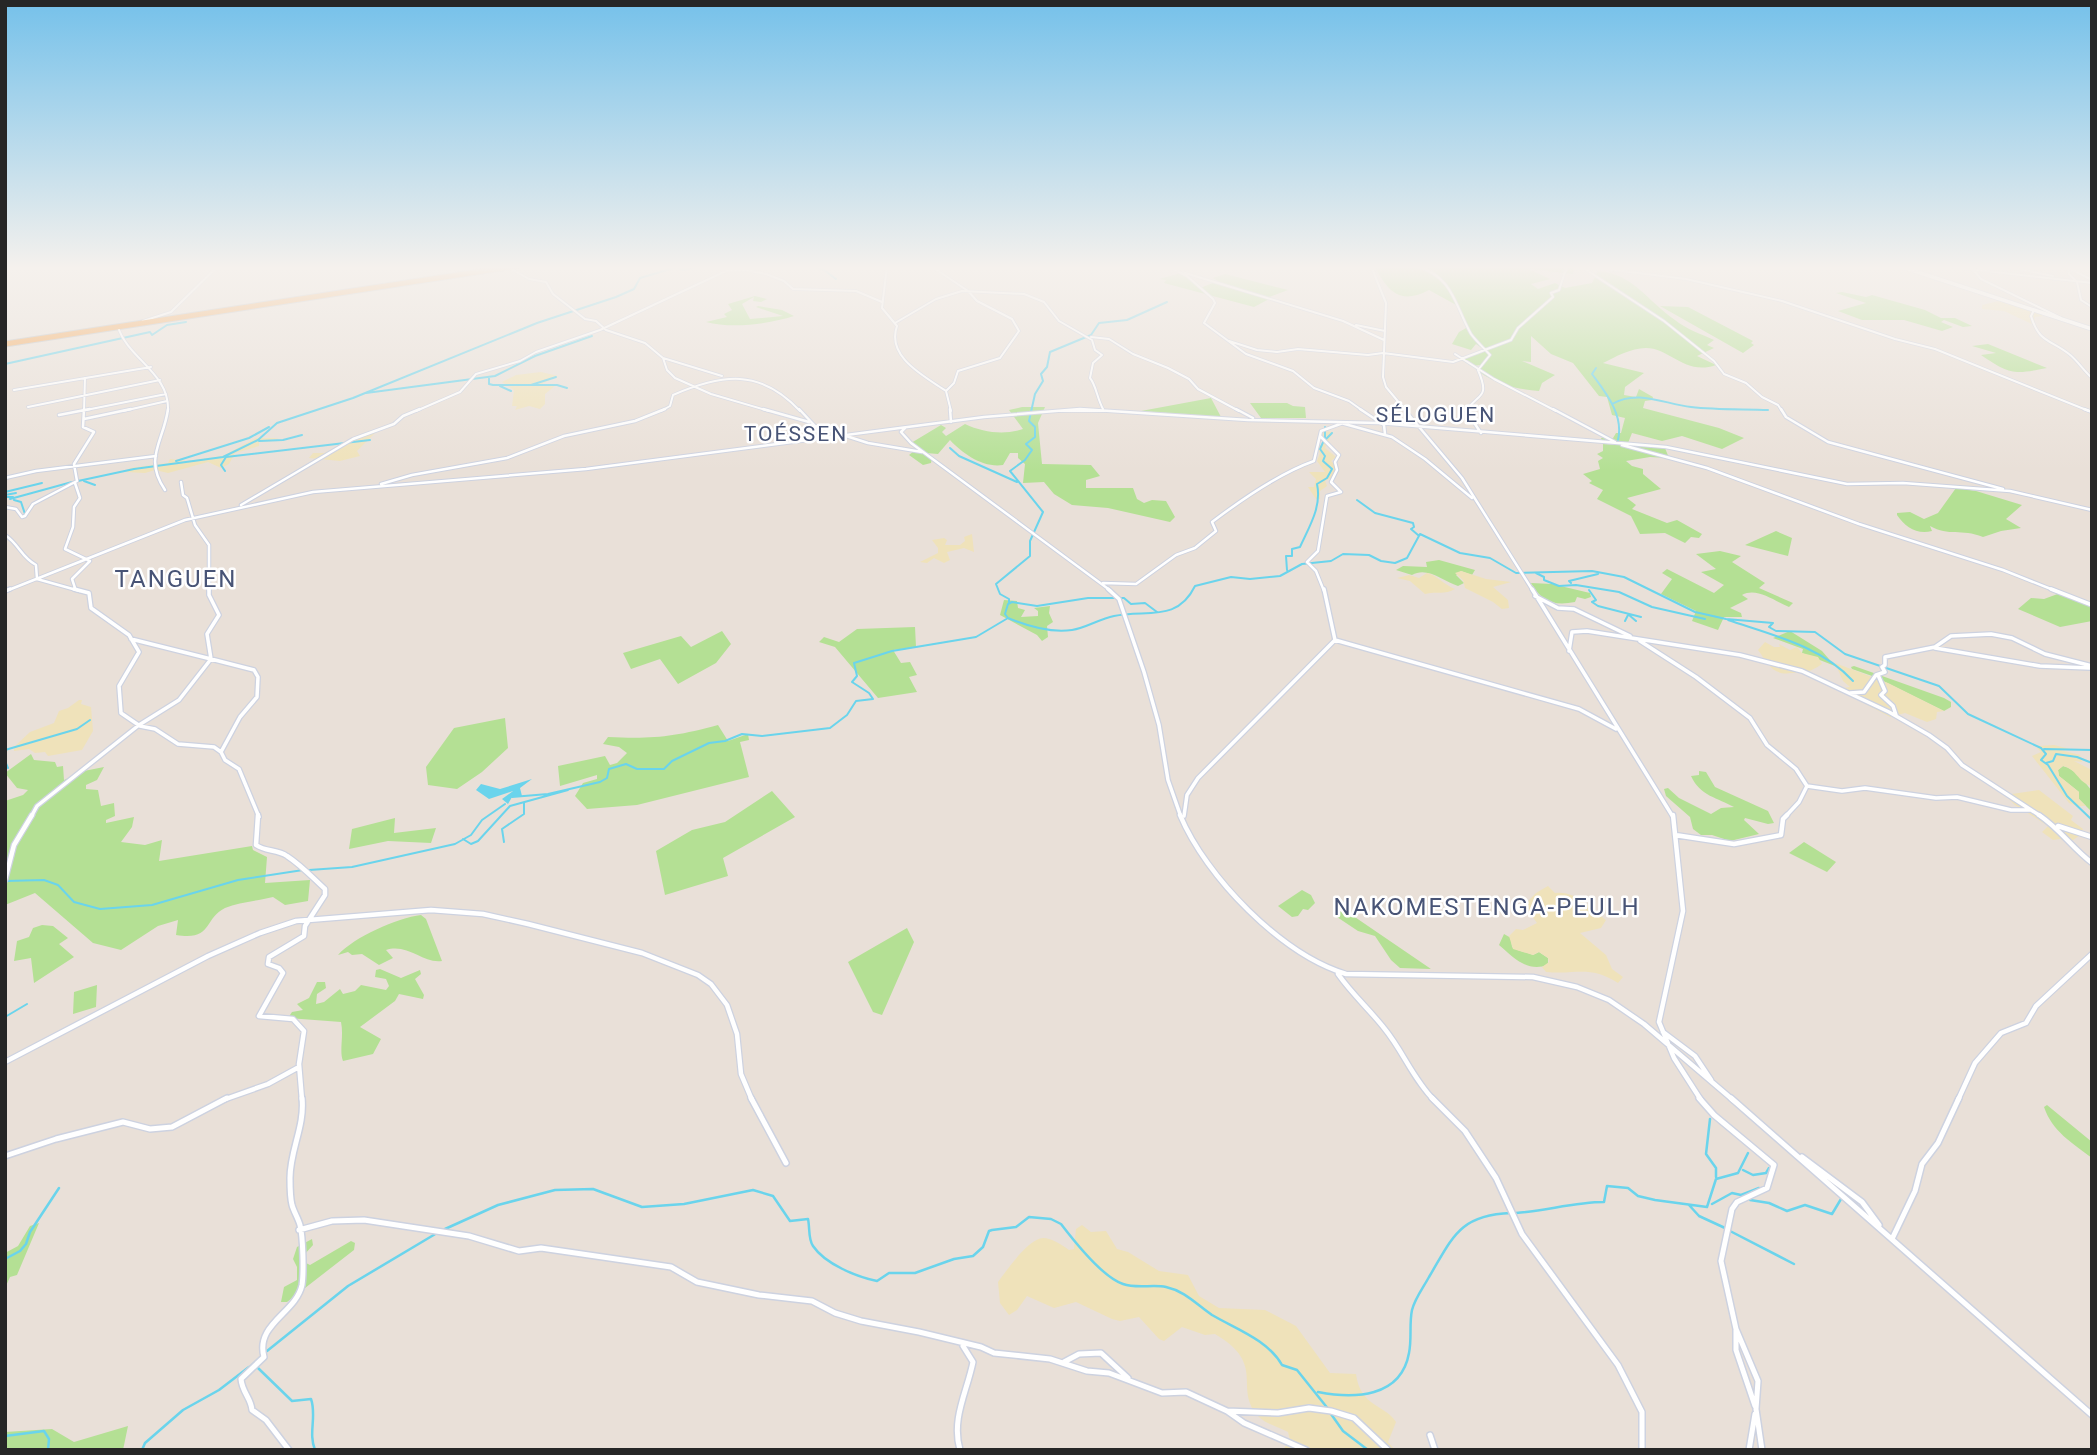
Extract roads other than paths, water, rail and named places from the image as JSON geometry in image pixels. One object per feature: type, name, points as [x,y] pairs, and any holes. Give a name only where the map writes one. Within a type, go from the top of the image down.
[{"type":"highway","points":[[5,343],[62,334]]},
{"type":"highway","points":[[5,343],[69,334]]},
{"type":"street","points":[[121,334],[124,342],[151,367],[160,380],[168,401],[166,420],[154,464],[156,475],[165,490]]},
{"type":"street","points":[[232,508],[247,502],[353,439],[394,424],[403,416],[458,393],[476,374],[520,361],[536,352],[587,334]]},
{"type":"street","points":[[623,334],[636,338],[663,358],[728,378],[750,380],[768,386],[797,406],[810,422],[814,433],[806,440]]},
{"type":"street","points":[[894,334],[895,342],[906,362],[916,373],[946,391],[952,415],[951,422]]},
{"type":"street","points":[[946,391],[954,383],[958,370],[1000,358],[1017,334]]},
{"type":"street","points":[[1083,334],[1109,339],[1133,354],[1189,379],[1198,389],[1241,413],[1261,419]]},
{"type":"street","points":[[1219,334],[1246,354],[1293,371],[1314,388],[1349,401],[1383,424],[1385,434]]},
{"type":"street","points":[[1369,334],[1384,341]]},
{"type":"street","points":[[1385,334],[1381,374],[1386,387],[1453,466],[1673,814],[1683,911],[1660,1022],[1665,1042],[1709,1109],[1770,1158],[1774,1165],[1767,1188],[1737,1202],[1730,1214],[1729,1232],[1721,1261],[1736,1329],[1758,1381],[1749,1450]]},
{"type":"street","points":[[1472,334],[1490,355],[1479,372]]},
{"type":"street","points":[[1229,341],[1257,351],[1298,349],[1368,355],[1383,353],[1443,362],[1462,360],[1511,340],[1515,334]]},
{"type":"street","points":[[1680,334],[1714,361],[1724,374],[1739,379],[1762,397],[1778,405],[1786,417],[1828,442],[2092,510]]},
{"type":"street","points":[[1880,334],[1941,351],[2092,413]]},
{"type":"street","points":[[2039,334],[2046,342],[2071,355],[2076,364],[2092,378]]},
{"type":"street","points":[[1089,337],[1095,350],[1102,356],[1094,363],[1090,377],[1095,384],[1094,393],[1103,409]]},
{"type":"street","points":[[1455,354],[1497,384],[1564,414],[1616,443],[1647,454],[1707,468],[1859,524],[2003,570],[2092,605]]},
{"type":"street","points":[[663,358],[671,375],[711,394],[810,422],[845,436],[888,448],[926,453]]},
{"type":"street","points":[[13,390],[151,367]]},
{"type":"street","points":[[1479,372],[1484,384],[1481,398],[1465,409],[1481,433]]},
{"type":"street","points":[[85,378],[83,427],[94,432],[74,464],[75,483],[80,498],[74,507],[73,527],[65,549],[89,559]]},
{"type":"street","points":[[376,486],[403,475],[467,467],[508,458],[569,434],[594,431],[649,416],[670,406],[672,396],[706,381],[728,378]]},
{"type":"street","points":[[28,407],[160,380]]},
{"type":"street","points":[[59,415],[166,394]]},
{"type":"street","points":[[84,419],[168,401]]},
{"type":"street","points":[[5,591],[192,518],[313,492],[561,471],[1015,414],[1103,409],[1383,424],[1684,449],[1847,484],[1915,484],[2014,492]]},
{"type":"street","points":[[1332,421],[1385,434],[1427,460],[1476,501]]},
{"type":"street","points":[[1101,582],[1136,584],[1176,555],[1194,549],[1216,531],[1212,522],[1235,502],[1268,486],[1297,467],[1314,461],[1321,431],[1343,423]]},
{"type":"street","points":[[905,427],[901,432],[926,453],[1101,582],[1119,600],[1158,720],[1169,781],[1195,848],[1223,887],[1288,942],[1319,965],[1336,972],[1532,977],[1594,993],[1627,1012],[1788,1147],[1862,1202],[1884,1232],[2092,1415]]},
{"type":"street","points":[[1320,436],[1339,455],[1335,461],[1337,470],[1331,482],[1341,492],[1329,494],[1325,498],[1318,551],[1307,564],[1316,571],[1324,590],[1335,640]]},
{"type":"street","points":[[5,478],[156,456]]},
{"type":"street","points":[[5,880],[14,845],[24,832],[33,811],[139,725],[182,697],[211,659],[207,634],[219,615],[209,596],[209,545],[192,518],[181,482]]},
{"type":"street","points":[[5,507],[16,509],[25,517],[31,513],[33,504],[75,483]]},
{"type":"street","points":[[5,535],[19,543],[19,550],[27,562],[36,565],[38,579]]},
{"type":"street","points":[[75,588],[71,581],[89,564],[89,559]]},
{"type":"street","points":[[38,579],[89,593],[91,608],[131,639],[139,652],[119,686],[120,708],[125,717],[139,725],[155,729],[178,744],[214,747],[221,751],[224,760],[239,769],[242,783],[257,811],[259,831],[256,845],[286,856],[325,889],[325,895],[305,926],[304,936],[269,957],[268,964],[279,968],[283,973],[259,1016],[296,1021],[304,1031],[299,1067],[304,1117],[297,1136],[289,1177],[292,1205],[300,1225],[302,1286],[283,1314],[272,1322],[261,1346],[264,1357],[241,1379],[241,1388],[251,1401],[253,1410],[266,1420],[289,1450]]},
{"type":"street","points":[[1533,595],[1558,608],[1574,609],[1607,622],[1675,660],[1751,719],[1769,747],[1791,762],[1802,774],[1807,786],[1799,802],[1783,819],[1781,835],[1734,844],[1675,835]]},
{"type":"street","points":[[1569,653],[1571,635],[1587,631],[1774,663],[1802,671],[1896,716],[1947,748],[1962,765],[2053,824],[2064,834],[2071,847],[2092,863]]},
{"type":"street","points":[[1847,693],[1864,692],[1878,675],[1885,672],[1882,667],[1885,665],[1885,657],[1932,647],[1951,636],[1995,635],[2015,639],[2068,661],[2092,667]]},
{"type":"street","points":[[131,639],[254,670],[258,677],[257,697],[240,717],[221,751]]},
{"type":"street","points":[[1335,640],[1579,709],[1618,730]]},
{"type":"street","points":[[1184,818],[1187,794],[1198,778],[1335,640]]},
{"type":"street","points":[[1932,647],[2040,666],[2092,667]]},
{"type":"street","points":[[1878,675],[1885,691],[1881,695],[1893,706],[1896,716]]},
{"type":"street","points":[[1807,786],[1842,791],[1865,788],[1937,798],[1957,797],[2011,810],[2025,809],[2041,816]]},
{"type":"street","points":[[2053,824],[2092,837]]},
{"type":"street","points":[[5,1062],[224,948],[296,921],[431,910],[483,914],[642,953],[698,975],[711,984],[727,1005],[737,1034],[745,1087],[786,1163]]},
{"type":"street","points":[[1892,1239],[1915,1191],[1922,1164],[1938,1143],[1975,1063],[2001,1033],[2026,1023],[2036,1006],[2092,954]]},
{"type":"street","points":[[1336,972],[1353,996],[1385,1029],[1420,1086],[1465,1131],[1496,1178],[1522,1234],[1618,1364],[1642,1412],[1642,1450]]},
{"type":"street","points":[[1662,1031],[1695,1056],[1712,1082]]},
{"type":"street","points":[[5,1156],[56,1139],[123,1122],[150,1129],[172,1127],[225,1099],[268,1084],[299,1067]]},
{"type":"street","points":[[299,1230],[332,1221],[364,1220],[469,1236],[519,1251],[541,1248],[671,1267],[697,1282],[759,1295],[813,1301],[835,1313],[861,1321],[919,1332],[1014,1357],[1050,1359],[1129,1380],[1162,1393],[1186,1392],[1227,1410],[1244,1423],[1306,1450]]},
{"type":"street","points":[[1736,1329],[1736,1349],[1756,1409],[1762,1450]]},
{"type":"street","points":[[960,1450],[956,1436],[957,1417],[969,1388],[973,1362],[962,1345]]},
{"type":"street","points":[[1063,1363],[1079,1354],[1101,1353],[1129,1380]]},
{"type":"street","points":[[1227,1410],[1278,1413],[1309,1408],[1331,1411],[1354,1418],[1388,1450]]},
{"type":"street","points":[[1430,1435],[1435,1450]]},
{"type":"water","points":[[532,779],[520,788],[522,796],[512,797],[508,804],[502,799],[513,791],[489,799],[476,790],[481,784],[500,789]]},
{"type":"waterway","points":[[5,364],[141,334]]},
{"type":"waterway","points":[[78,481],[134,469],[223,457],[258,440],[277,423],[353,398],[510,334]]},
{"type":"waterway","points":[[1009,603],[1009,599],[1000,594],[996,584],[1030,556],[1030,541],[1043,512],[1010,471],[1025,460],[1032,450],[1026,444],[1035,437],[1035,427],[1029,421],[1035,394],[1043,381],[1041,374],[1047,367],[1050,352],[1092,334]]},
{"type":"waterway","points":[[366,393],[495,376],[535,356],[592,336]]},
{"type":"waterway","points":[[1596,368],[1592,374],[1616,413],[1618,440]]},
{"type":"waterway","points":[[531,385],[556,377]]},
{"type":"waterway","points":[[489,378],[489,384],[493,385],[531,385]]},
{"type":"waterway","points":[[531,385],[557,385],[567,388]]},
{"type":"waterway","points":[[500,386],[511,391]]},
{"type":"waterway","points":[[1612,404],[1641,398],[1691,407],[1768,410]]},
{"type":"waterway","points":[[176,461],[249,438],[269,427]]},
{"type":"waterway","points":[[1287,570],[1286,556],[1292,556],[1292,549],[1300,547],[1314,517],[1318,501],[1317,484],[1327,478],[1332,469],[1323,461],[1325,456],[1320,449],[1325,438],[1325,427]]},
{"type":"waterway","points":[[1326,439],[1332,433]]},
{"type":"waterway","points":[[259,441],[283,440],[302,435]]},
{"type":"waterway","points":[[225,471],[221,465],[226,457],[370,440]]},
{"type":"waterway","points":[[950,448],[959,456],[1017,482]]},
{"type":"waterway","points":[[84,481],[95,485]]},
{"type":"waterway","points":[[10,499],[72,482]]},
{"type":"waterway","points":[[5,492],[42,483]]},
{"type":"waterway","points":[[5,495],[16,493]]},
{"type":"waterway","points":[[7,497],[13,497]]},
{"type":"waterway","points":[[14,500],[21,502],[25,514]]},
{"type":"waterway","points":[[1357,500],[1375,513],[1413,523],[1414,527],[1411,529],[1418,535]]},
{"type":"waterway","points":[[1008,618],[1056,631],[1077,629],[1114,616],[1170,610],[1188,598],[1195,586],[1231,577],[1250,579],[1280,576],[1302,564],[1331,561],[1343,554],[1369,555],[1381,561],[1395,563],[1407,558],[1420,534],[1460,553],[1490,558],[1516,573],[1592,571],[1624,577],[1695,612],[1726,619],[1773,623],[1769,627],[1776,631],[1815,632],[1845,654],[1939,686],[1968,714],[2041,748],[2046,754],[2041,760],[2048,765],[2067,796],[2092,820]]},
{"type":"waterway","points":[[1536,573],[1544,577],[1544,580],[1559,586],[1576,585],[1619,592],[1652,607],[1705,619]]},
{"type":"waterway","points":[[1571,583],[1569,581],[1598,574]]},
{"type":"waterway","points":[[1589,590],[1596,600],[1592,602],[1598,606],[1641,617]]},
{"type":"waterway","points":[[1008,618],[1005,614],[1008,604],[1012,602],[1037,606],[1088,598],[1124,598],[1131,604],[1145,603],[1157,612]]},
{"type":"waterway","points":[[1625,621],[1628,615]]},
{"type":"waterway","points":[[1629,615],[1636,621]]},
{"type":"waterway","points":[[512,797],[548,794],[600,782],[607,778],[609,769],[626,764],[637,769],[664,769],[672,761],[709,743],[725,741],[742,734],[762,736],[830,728],[847,715],[856,701],[873,699],[869,693],[852,682],[857,676],[854,663],[892,651],[976,637],[1008,618]]},
{"type":"waterway","points":[[1728,620],[1811,650],[1853,681]]},
{"type":"waterway","points":[[5,750],[77,729],[90,720]]},
{"type":"waterway","points":[[2044,749],[2092,750]]},
{"type":"waterway","points":[[2046,763],[2053,761],[2056,754],[2077,757],[2092,763]]},
{"type":"waterway","points":[[5,761],[8,768]]},
{"type":"waterway","points":[[463,839],[471,844],[478,841],[510,806],[568,790]]},
{"type":"waterway","points":[[504,842],[502,829],[524,814],[524,803]]},
{"type":"waterway","points":[[463,839],[471,835],[482,820],[505,804]]},
{"type":"waterway","points":[[309,870],[352,867],[455,844],[463,839]]},
{"type":"waterway","points":[[5,881],[44,880],[58,885],[74,902],[100,909],[152,905],[238,880],[303,870]]},
{"type":"waterway","points":[[5,1017],[27,1004]]},
{"type":"waterway","points":[[1710,1119],[1706,1154],[1716,1168],[1716,1177]]},
{"type":"waterway","points":[[1516,1213],[1604,1202],[1607,1186],[1628,1188],[1638,1196],[1655,1200],[1707,1207],[1716,1179],[1738,1173],[1748,1153]]},
{"type":"waterway","points":[[1743,1170],[1753,1175],[1766,1173],[1769,1168]]},
{"type":"waterway","points":[[5,1259],[20,1251],[26,1244],[30,1232],[59,1188]]},
{"type":"waterway","points":[[1712,1204],[1732,1193],[1741,1195],[1759,1188]]},
{"type":"waterway","points":[[445,1229],[498,1205],[555,1190],[593,1189],[642,1207],[684,1204],[753,1190],[773,1196],[790,1221],[808,1219],[811,1243],[825,1259],[851,1273],[877,1281],[889,1273],[915,1273],[954,1259],[973,1256],[983,1247],[989,1231],[1016,1227],[1029,1217],[1051,1219],[1061,1224],[1089,1258],[1115,1280],[1128,1285],[1173,1289],[1260,1342],[1282,1365],[1297,1370],[1329,1410]]},
{"type":"waterway","points":[[1750,1200],[1769,1203],[1787,1211],[1805,1205],[1832,1214],[1841,1199]]},
{"type":"waterway","points":[[1689,1205],[1699,1216],[1725,1228]]},
{"type":"waterway","points":[[1318,1392],[1361,1395],[1386,1387],[1396,1379],[1404,1368],[1409,1353],[1413,1306],[1445,1250],[1469,1224],[1480,1218],[1511,1213]]},
{"type":"waterway","points":[[1730,1231],[1794,1264]]},
{"type":"waterway","points":[[267,1351],[348,1286],[437,1233]]},
{"type":"waterway","points":[[250,1367],[263,1355]]},
{"type":"waterway","points":[[142,1450],[145,1443],[183,1410],[219,1390],[249,1367]]},
{"type":"waterway","points":[[258,1368],[292,1401],[311,1399],[315,1450]]},
{"type":"waterway","points":[[1331,1414],[1343,1431],[1368,1450]]},
{"type":"waterway","points":[[5,1436],[44,1431],[49,1439],[48,1450]]},
{"type":"district","name":"SÉLOGUEN","points":[[1436,415]]},
{"type":"district","name":"TOÉSSEN","points":[[796,434]]},
{"type":"district","name":"TANGUEN","points":[[176,579]]},
{"type":"district","name":"NAKOMESTENGA-PEULH","points":[[1487,907]]}]
